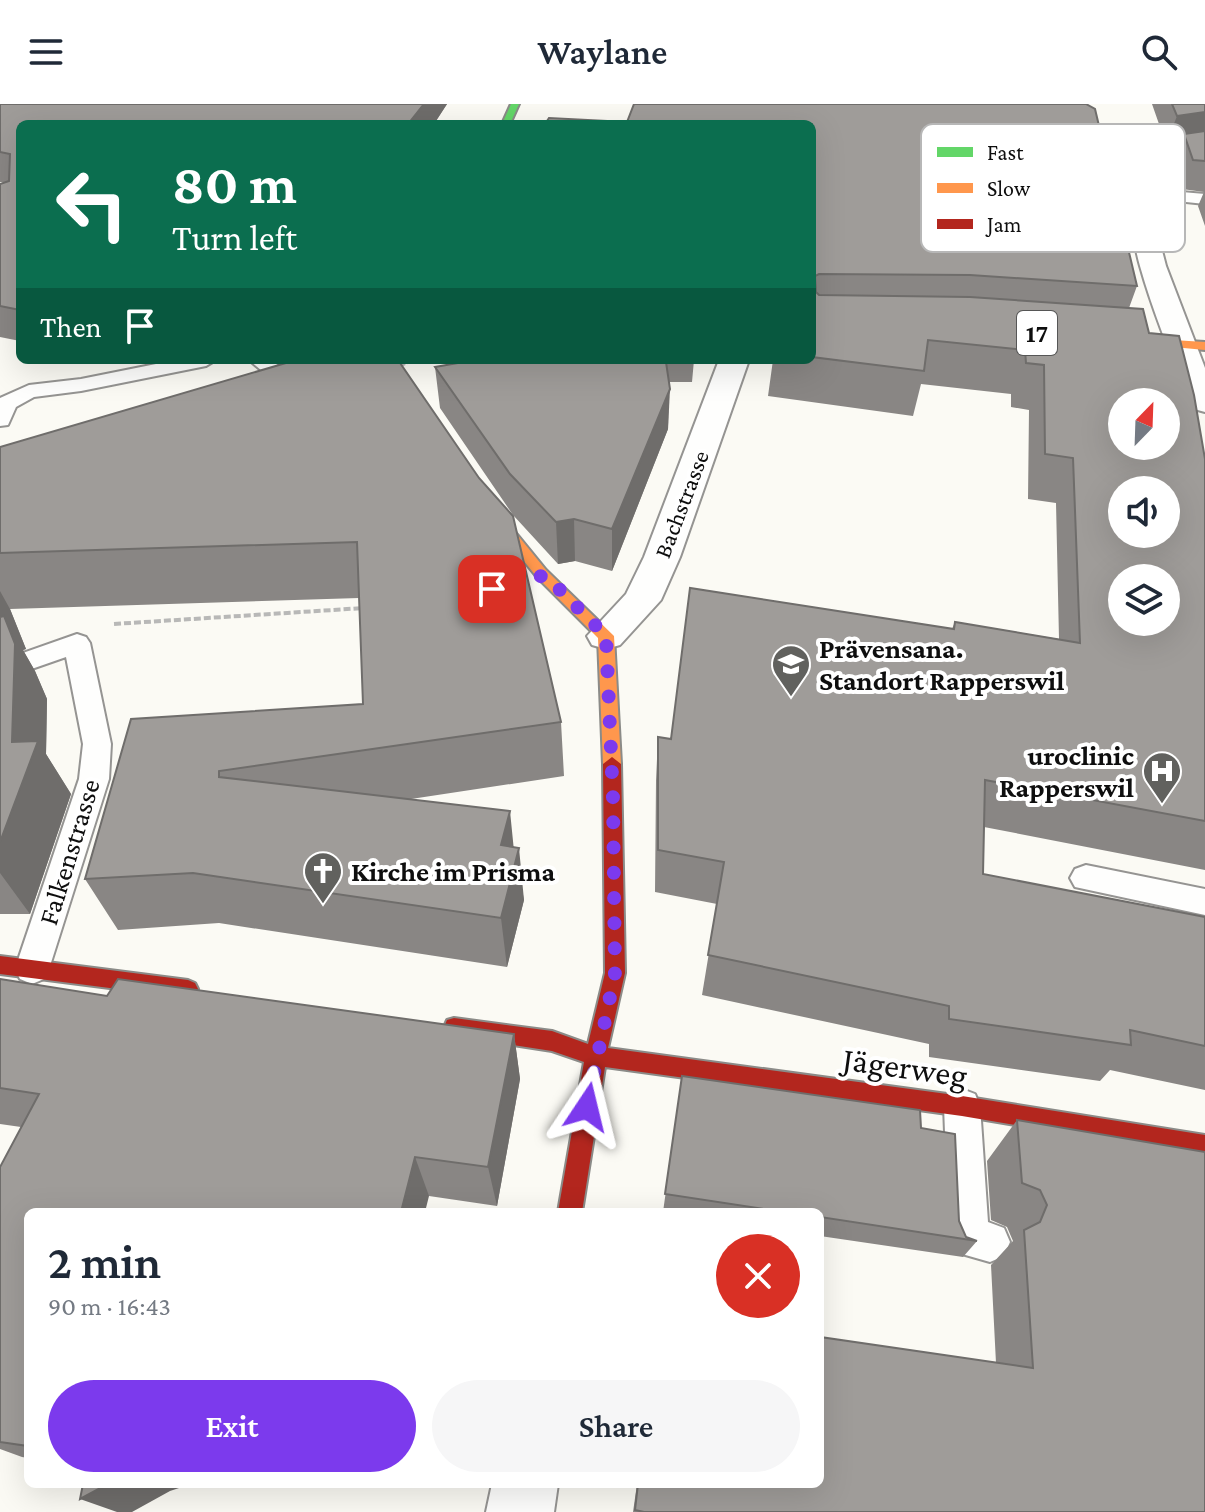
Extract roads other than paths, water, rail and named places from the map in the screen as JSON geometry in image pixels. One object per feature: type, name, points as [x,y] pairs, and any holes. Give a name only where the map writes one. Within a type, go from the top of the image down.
[{"type":"street","points":[[1000,104],[1067,124]]},
{"type":"street","points":[[1185,151],[1205,149]]},
{"type":"street","points":[[1149,252],[1152,264],[1193,345],[1205,403]]},
{"type":"street","points":[[1109,339],[1193,345]]},
{"type":"street","name":"Bachstrasse","points":[[606,636],[642,600],[733,364]]},
{"type":"street","points":[[261,385],[303,368]]},
{"type":"street","points":[[475,488],[499,524],[567,601],[606,636],[613,798],[615,973],[596,1056],[571,1208]]},
{"type":"street","points":[[0,965],[208,991]]},
{"type":"street","name":"Jägerweg","points":[[443,1025],[552,1041],[596,1056],[962,1106],[1205,1146]]},
{"type":"street","points":[[520,1512],[524,1488]]},
{"type":"lane","points":[[1185,197],[1205,199]]},
{"type":"lane","points":[[0,420],[8,393],[182,364]]},
{"type":"lane","points":[[264,364],[281,377]]},
{"type":"lane","name":"Falkenstrasse","points":[[0,671],[73,635],[97,744],[94,779],[32,969]]},
{"type":"lane","points":[[1086,878],[1205,902]]},
{"type":"lane","points":[[962,1106],[969,1238],[990,1242]]},
{"type":"place","name":"Prävensana. Standort Rapperswil","points":[[791,698]]},
{"type":"place","name":"uroclinic Rapperswil","points":[[1162,805]]},
{"type":"place","name":"Kirche im Prisma","points":[[323,905]]}]
